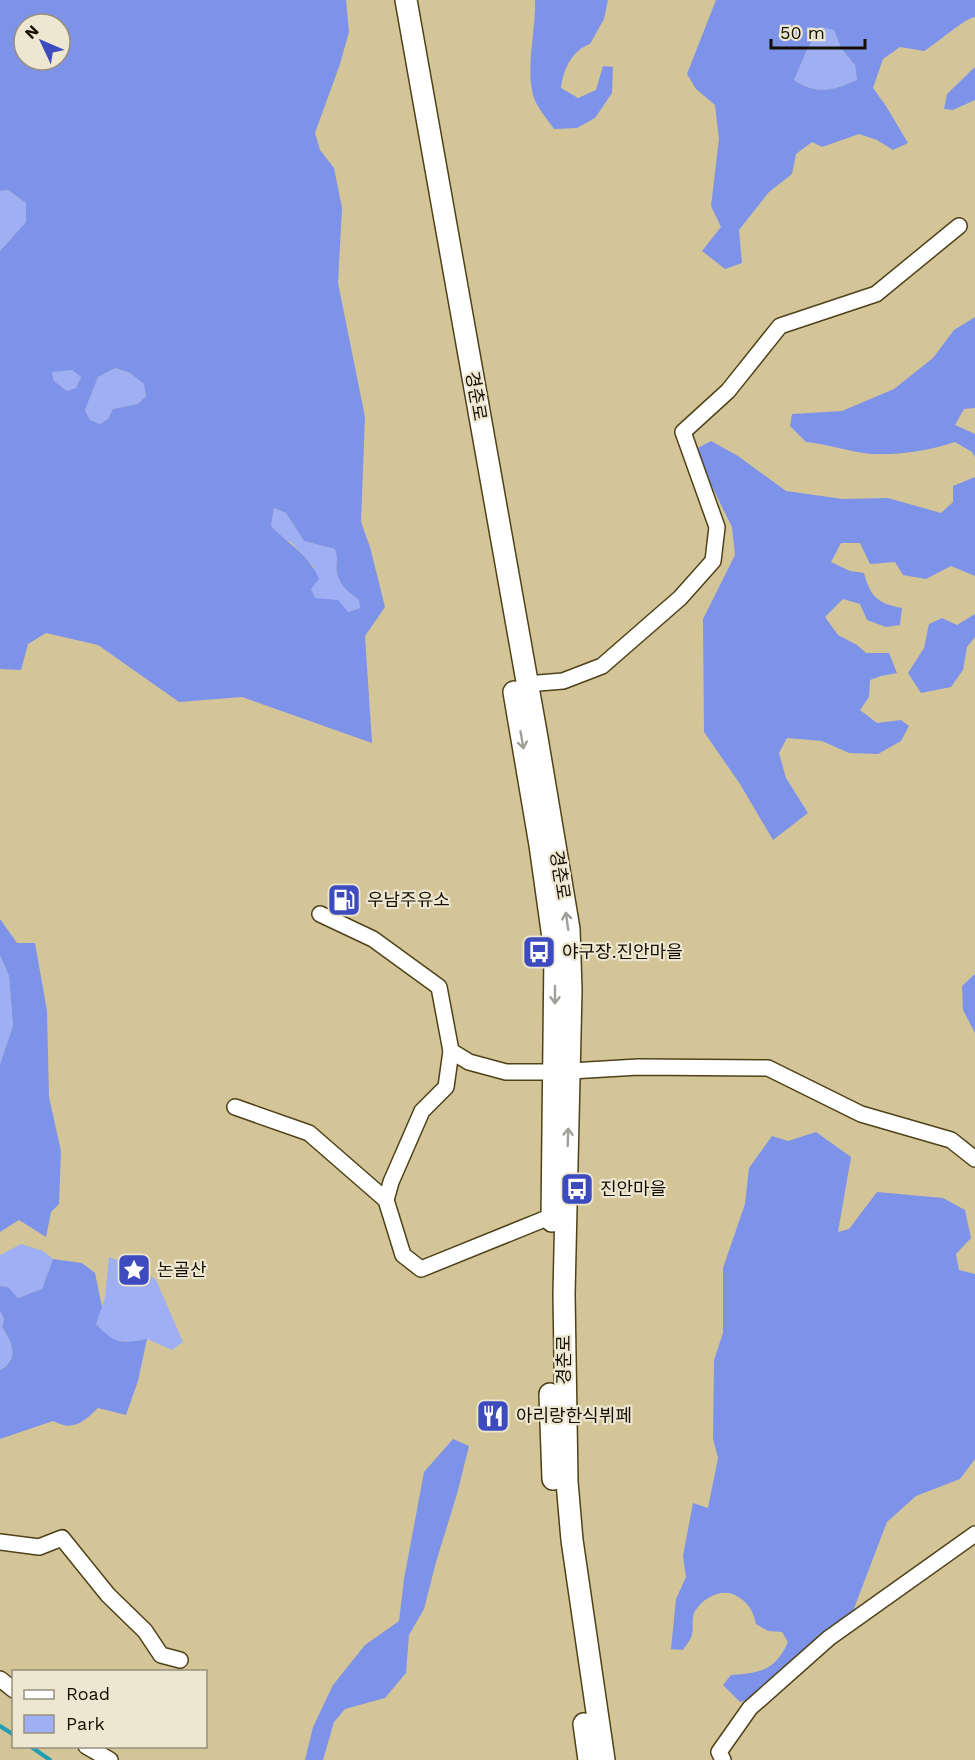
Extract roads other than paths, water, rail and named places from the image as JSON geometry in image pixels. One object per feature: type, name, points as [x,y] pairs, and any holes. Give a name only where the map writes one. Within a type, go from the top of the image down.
[{"type":"street","name":"경춘로","points":[[392,0],[540,845],[555,952],[561,1071],[567,1482],[574,1552],[604,1760]]},
{"type":"street","name":"경춘로","points":[[406,0],[569,929],[571,990],[561,1071],[552,1216],[549,1326],[550,1442],[558,1532],[589,1760]]},
{"type":"street","points":[[526,684],[563,681],[602,666],[680,598],[713,561],[717,527],[683,432],[728,391],[780,326],[876,294],[959,226]]},
{"type":"street","points":[[320,914],[373,939],[439,987],[451,1051],[446,1087],[422,1111],[386,1200]]},
{"type":"street","points":[[451,1051],[469,1062],[506,1072],[638,1067],[768,1068],[861,1114],[951,1140],[975,1159]]},
{"type":"street","points":[[235,1107],[309,1133],[386,1200],[403,1255],[421,1269],[552,1216]]},
{"type":"street","points":[[723,1760],[719,1752],[750,1708],[829,1638],[975,1534]]},
{"type":"street","points":[[0,1542],[39,1547],[62,1538],[108,1595],[145,1631],[161,1655],[180,1660]]},
{"type":"street","points":[[0,1679],[12,1688]]},
{"type":"street","points":[[84,1752],[110,1760]]},
{"type":"waterway","points":[[0,1726],[12,1734]]},
{"type":"waterway","points":[[33,1748],[50,1760]]},
{"type":"place","name":"우남주유소","points":[[344,900]]},
{"type":"place","name":"야구장.진안마을","points":[[539,952]]},
{"type":"place","name":"진안마을","points":[[577,1189]]},
{"type":"place","name":"논골산","points":[[134,1270]]},
{"type":"place","name":"아리랑한식뷔페","points":[[493,1416]]}]
